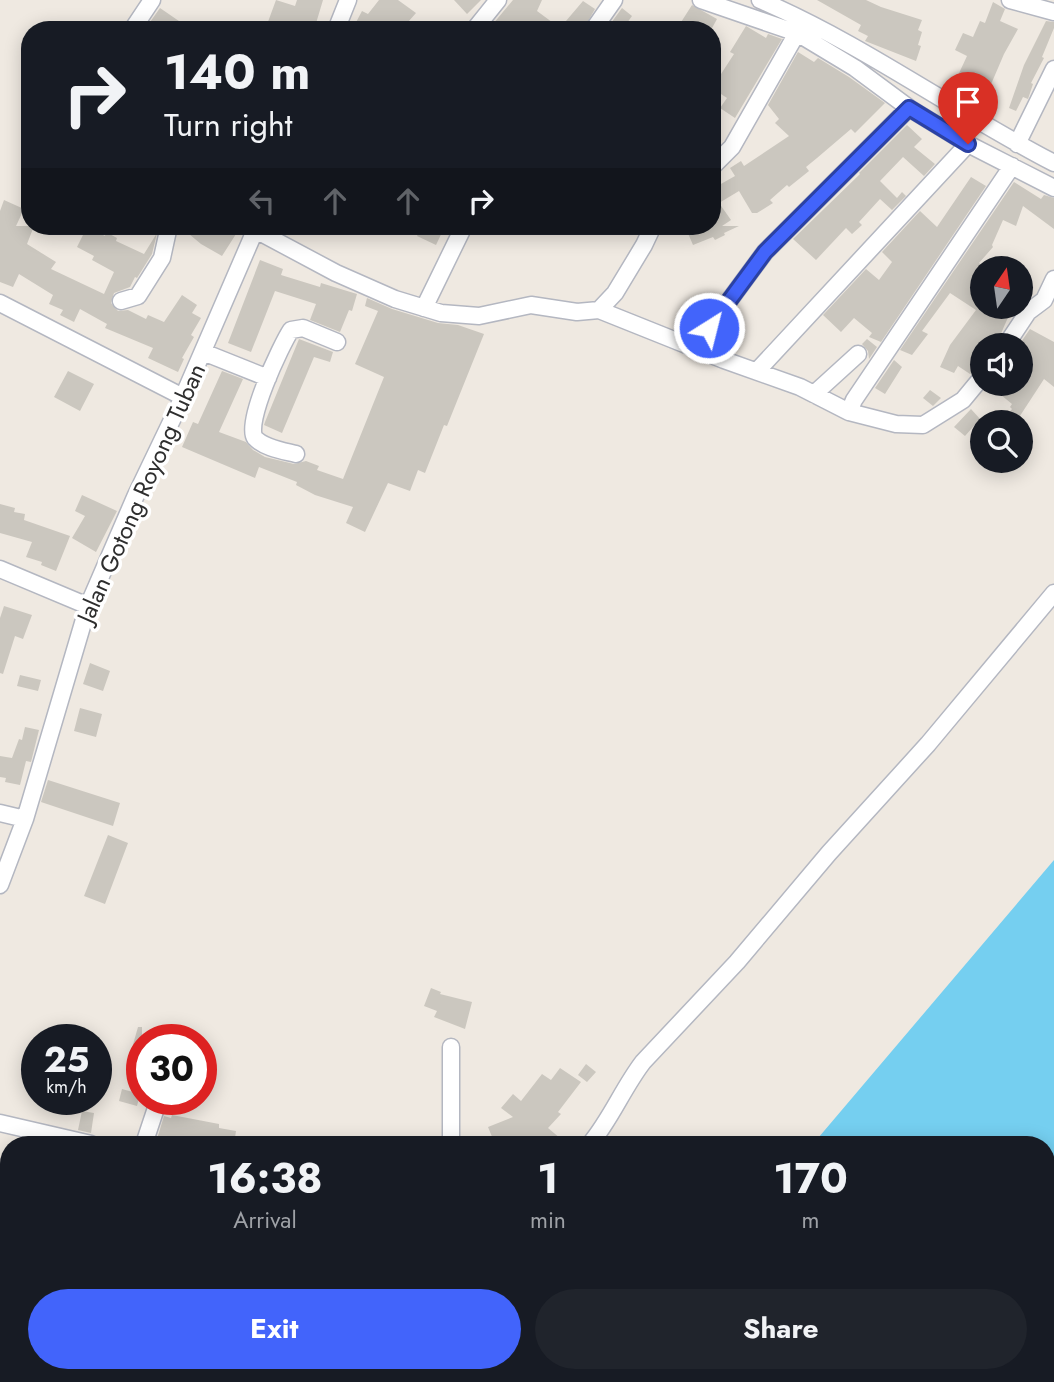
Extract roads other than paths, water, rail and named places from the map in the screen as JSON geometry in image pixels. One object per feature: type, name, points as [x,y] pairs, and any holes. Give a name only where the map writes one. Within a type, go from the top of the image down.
[{"type":"street","points":[[138,21],[152,0]]},
{"type":"street","points":[[340,21],[348,0]]},
{"type":"street","points":[[486,21],[498,0]]},
{"type":"street","points":[[599,21],[614,0]]},
{"type":"street","points":[[701,0],[797,33],[855,68],[909,108],[968,144],[1054,188]]},
{"type":"street","points":[[760,0],[802,18],[1054,163]]},
{"type":"street","points":[[1010,0],[1054,12]]},
{"type":"street","points":[[721,158],[732,147],[797,33]]},
{"type":"street","points":[[1017,144],[1054,69]]},
{"type":"street","points":[[695,347],[765,252],[909,108]]},
{"type":"street","points":[[757,371],[968,144]]},
{"type":"street","points":[[849,412],[1012,166]]},
{"type":"street","points":[[121,301],[138,296],[162,258],[167,235]]},
{"type":"street","name":"Jalan Gotong Royong Tuban","points":[[0,885],[24,819],[88,606],[203,352],[251,235]]},
{"type":"street","points":[[268,235],[336,273],[395,299],[424,308],[442,313],[479,316],[530,305],[577,312],[599,310],[814,394],[849,412],[895,424],[923,425],[963,400],[970,392]]},
{"type":"street","points":[[424,308],[460,235]]},
{"type":"street","points":[[599,310],[615,293],[649,235]]},
{"type":"street","points":[[1014,333],[1028,312],[1044,300],[1054,279]]},
{"type":"street","points":[[0,303],[183,397]]},
{"type":"street","points":[[296,454],[257,440],[252,432],[268,378],[291,330],[303,328],[337,342]]},
{"type":"street","points":[[203,352],[268,378]]},
{"type":"street","points":[[814,394],[858,354]]},
{"type":"street","points":[[0,569],[88,606]]},
{"type":"street","points":[[597,1136],[643,1062],[737,962],[829,853],[928,744],[1054,593]]},
{"type":"street","points":[[0,813],[24,819]]},
{"type":"street","points":[[451,1047],[451,1136]]},
{"type":"street","points":[[147,1136],[154,1115]]},
{"type":"street","points":[[0,1123],[56,1136]]},
{"type":"water","points":[[1054,860],[1054,1136],[820,1136]]}]
